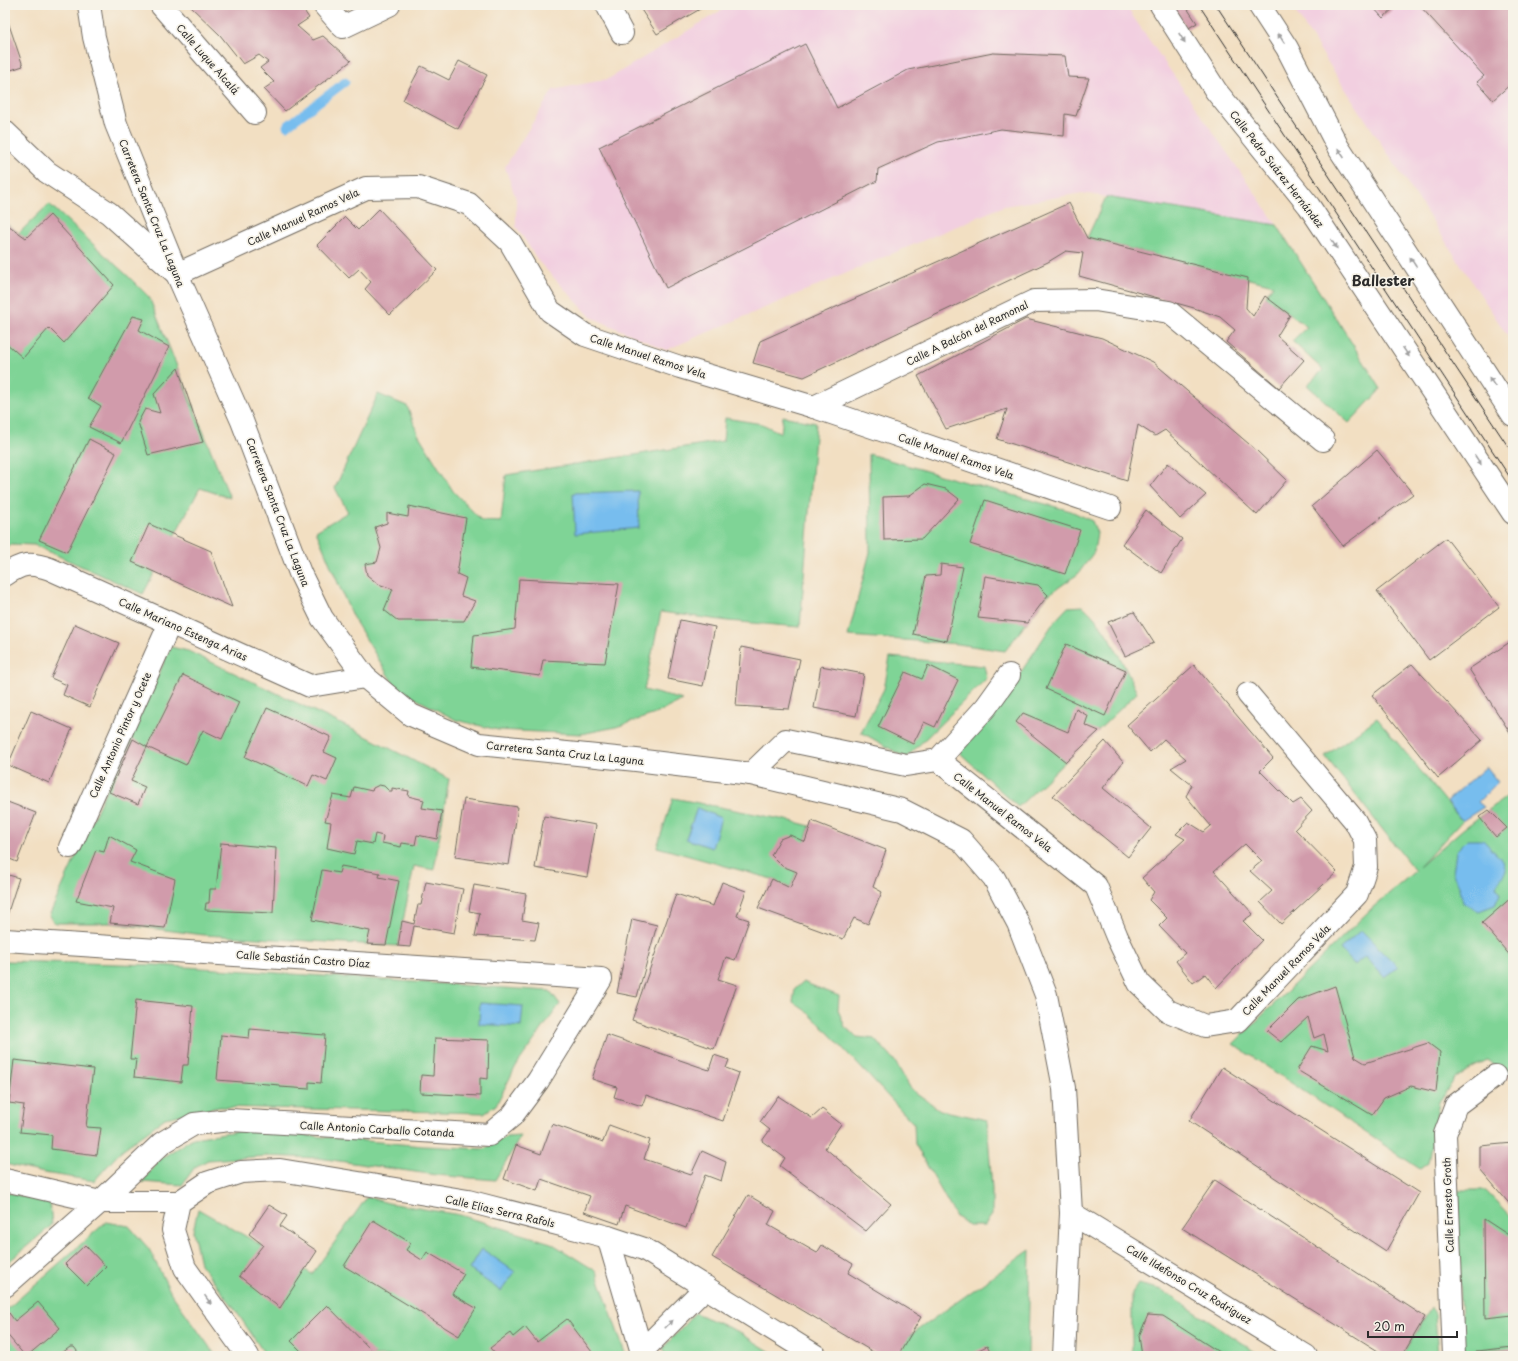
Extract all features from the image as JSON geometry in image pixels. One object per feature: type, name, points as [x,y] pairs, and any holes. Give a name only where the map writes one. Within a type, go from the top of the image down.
[{"type":"street","name":"Carretera Santa Cruz La Laguna","points":[[89,5],[94,37],[116,124],[177,274],[242,421],[300,574],[322,618],[365,677],[411,715],[479,744],[636,760],[751,774],[902,810],[961,840],[994,878],[1018,923],[1046,995],[1064,1088],[1071,1213],[1064,1356]]},
{"type":"street","name":"Calle Luque Alcalá","points":[[161,5],[255,113]]},
{"type":"street","points":[[324,5],[343,27],[389,5]]},
{"type":"street","points":[[607,5],[622,33]]},
{"type":"street","name":"Calle Pedro Suárez Hernández","points":[[1161,5],[1216,91],[1308,206],[1513,513]]},
{"type":"street","points":[[1259,5],[1287,48],[1338,148],[1513,415]]},
{"type":"street","points":[[5,132],[48,172],[109,214],[177,274]]},
{"type":"street","name":"Calle Manuel Ramos Vela","points":[[177,274],[366,188],[418,187],[469,204],[510,242],[550,310],[585,336],[680,368],[814,407],[1110,508]]},
{"type":"street","name":"Calle A Balcón del Ramonal","points":[[814,407],[1034,301],[1095,300],[1169,312],[1323,440]]},
{"type":"street","name":"Calle Mariano Estenga Arias","points":[[5,575],[17,567],[36,564],[50,569],[310,686],[365,677]]},
{"type":"street","name":"Calle Antonio Pintor y Ocete","points":[[70,847],[170,623]]},
{"type":"street","points":[[751,774],[786,740],[906,765],[938,760],[986,707],[1009,675]]},
{"type":"street","name":"Calle Manuel Ramos Vela","points":[[938,760],[1096,886],[1117,937],[1139,983],[1168,1011],[1205,1026],[1237,1021],[1357,894],[1366,867],[1365,840],[1355,821],[1248,694]]},
{"type":"street","name":"Calle Sebastián Castro Díaz","points":[[5,940],[601,979]]},
{"type":"street","name":"Calle Antonio Carballo Cotanda","points":[[5,1286],[100,1202],[162,1143],[194,1124],[230,1120],[489,1135],[512,1116],[538,1081],[601,979]]},
{"type":"street","name":"Calle Ernesto Groth","points":[[1454,1356],[1446,1134],[1456,1105],[1495,1076]]},
{"type":"street","name":"Calle Elias Serra Rafols","points":[[179,1202],[207,1184],[241,1172],[280,1170],[468,1201],[608,1237],[644,1249],[816,1356]]},
{"type":"street","points":[[5,1180],[100,1202],[179,1202],[174,1230],[185,1268],[248,1356]]},
{"type":"street","name":"Calle Ildefonso Cruz Rodriguez","points":[[1071,1213],[1306,1356]]},
{"type":"street","points":[[608,1237],[643,1354]]},
{"type":"street","points":[[643,1354],[706,1287]]},
{"type":"shaded area","points":[[730,5],[1125,5],[1277,225],[1082,193],[1004,206],[666,350],[591,317],[539,262],[516,226],[516,199],[505,167],[553,90],[608,79]]},
{"type":"shaded area","points":[[1291,5],[1513,5],[1513,344],[1342,84]]},
{"type":"green space","points":[[1106,197],[1277,225],[1381,389],[1349,423],[1307,385],[1323,370],[1292,341],[1307,327],[1265,296],[1273,285],[1087,238]]},
{"type":"green space","points":[[49,204],[149,297],[230,498],[200,488],[143,594],[34,545],[11,544],[5,548],[5,223],[19,233]]},
{"type":"green space","points":[[378,394],[407,406],[418,434],[453,491],[482,521],[501,522],[506,475],[723,441],[725,418],[762,424],[781,433],[783,416],[816,423],[800,627],[728,621],[661,612],[644,690],[683,700],[655,714],[616,727],[581,734],[498,730],[456,720],[396,688],[352,616],[316,531],[348,512],[335,488]]},
{"type":"green space","points":[[869,454],[1071,511],[1092,521],[1097,533],[1094,552],[1078,574],[1048,595],[1005,651],[958,644],[848,636],[870,552]]},
{"type":"green space","points":[[1083,606],[1108,635],[1137,693],[1018,807],[959,752],[988,722],[1054,622],[1068,607]]},
{"type":"green space","points":[[171,647],[188,651],[358,732],[449,779],[434,870],[414,866],[398,946],[204,935],[110,923],[55,923],[49,916]]},
{"type":"green space","points":[[890,657],[984,666],[987,678],[906,758],[861,732],[884,689]]},
{"type":"green space","points":[[1377,718],[1462,821],[1419,867],[1463,829],[1513,792],[1513,1068],[1506,1074],[1487,1060],[1456,1077],[1439,1102],[1428,1163],[1420,1169],[1233,1044],[1371,909],[1415,871],[1325,756]]},
{"type":"green space","points":[[673,798],[810,826],[790,888],[772,879],[657,847]]},
{"type":"green space","points":[[5,961],[156,965],[550,991],[560,1004],[516,1066],[496,1105],[484,1113],[220,1107],[165,1118],[122,1150],[94,1181],[44,1173],[5,1164]]},
{"type":"green space","points":[[803,982],[839,996],[838,1010],[845,1027],[857,1037],[875,1039],[894,1060],[911,1089],[940,1110],[987,1120],[992,1189],[992,1215],[984,1226],[969,1226],[956,1217],[915,1144],[914,1124],[820,1024],[806,1011],[793,1002],[795,989]]},
{"type":"green space","points":[[244,1130],[423,1146],[484,1149],[506,1137],[521,1136],[495,1180],[436,1175],[318,1158],[267,1156],[208,1160],[195,1167],[182,1185],[142,1182],[160,1159],[193,1138]]},
{"type":"green space","points":[[1455,1190],[1486,1190],[1513,1218],[1513,1356],[1464,1356]]},
{"type":"green space","points":[[5,1192],[50,1203],[52,1225],[5,1265]]},
{"type":"green space","points":[[367,1197],[388,1203],[460,1215],[551,1243],[596,1271],[626,1356],[266,1356],[232,1305],[200,1264],[193,1231],[198,1209],[312,1274]]},
{"type":"green space","points":[[106,1222],[129,1226],[149,1249],[171,1293],[216,1356],[5,1356],[5,1311]]},
{"type":"green space","points":[[1030,1250],[1028,1356],[881,1356]]},
{"type":"green space","points":[[1138,1284],[1162,1290],[1261,1356],[1132,1356],[1132,1293]]},
{"type":"green space","points":[[1431,1308],[1435,1313],[1438,1356],[1402,1356]]},
{"type":"green space","points":[[695,1313],[737,1331],[777,1356],[665,1356],[663,1348]]},
{"type":"water","points":[[638,491],[639,528],[575,534],[573,493]]},
{"type":"water","points":[[1486,767],[1498,782],[1478,802],[1484,807],[1462,821],[1447,801]]},
{"type":"water","points":[[697,808],[721,818],[712,848],[686,839]]},
{"type":"water","points":[[1467,840],[1483,840],[1503,861],[1506,871],[1496,886],[1500,894],[1495,905],[1479,911],[1463,903],[1459,886],[1453,874],[1456,851]]},
{"type":"water","points":[[1361,930],[1398,967],[1384,977],[1365,956],[1355,965],[1340,949]]},
{"type":"water","points":[[480,1003],[523,1006],[521,1027],[479,1024]]},
{"type":"water","points":[[482,1249],[515,1272],[501,1291],[469,1269]]},
{"type":"building","points":[[189,5],[300,5],[309,18],[297,26],[313,40],[323,36],[351,61],[285,111],[264,89],[274,82],[260,68],[268,62],[259,55],[243,64],[220,35]]},
{"type":"building","points":[[638,5],[707,5],[657,34]]},
{"type":"building","points":[[1171,5],[1185,5],[1197,23],[1187,29]]},
{"type":"building","points":[[1371,5],[1397,5],[1383,18]]},
{"type":"building","points":[[1419,5],[1513,5],[1513,82],[1493,100],[1477,82],[1484,76]]},
{"type":"building","points":[[5,13],[23,66],[5,72]]},
{"type":"building","points":[[805,44],[837,108],[908,70],[993,53],[1065,56],[1068,77],[1089,78],[1076,116],[1065,114],[1064,136],[1001,129],[938,142],[878,169],[877,181],[666,288],[599,147]]},
{"type":"building","points":[[459,61],[487,75],[458,129],[403,100],[421,66],[449,80]]},
{"type":"building","points":[[1069,203],[1087,238],[1248,278],[1246,308],[1253,316],[1265,296],[1290,315],[1277,336],[1304,360],[1279,388],[1226,342],[1235,330],[1220,317],[1194,308],[1079,276],[1083,253],[1066,251],[1048,262],[804,377],[753,363],[760,341]]},
{"type":"building","points":[[379,209],[437,270],[390,315],[365,289],[371,282],[359,269],[349,278],[317,245],[345,217],[358,230]]},
{"type":"building","points":[[50,215],[114,285],[64,343],[49,328],[23,358],[5,342],[5,223],[26,238]]},
{"type":"building","points":[[133,316],[144,319],[139,330],[169,347],[121,443],[89,427],[101,406],[88,398]]},
{"type":"building","points":[[1026,319],[1102,338],[1153,362],[1256,450],[1287,480],[1257,515],[1165,430],[1155,436],[1138,425],[1127,481],[997,439],[1007,409],[946,429],[918,376]]},
{"type":"building","points":[[178,368],[203,442],[148,455],[138,422],[145,409],[160,413],[154,394]]},
{"type":"building","points":[[89,439],[116,453],[67,552],[39,540]]},
{"type":"building","points":[[1377,450],[1413,494],[1343,546],[1312,506]]},
{"type":"building","points":[[1168,463],[1206,495],[1180,519],[1150,486]]},
{"type":"building","points":[[925,484],[946,489],[959,499],[922,539],[884,540],[883,497],[909,496]]},
{"type":"building","points":[[985,500],[1080,530],[1065,574],[970,544]]},
{"type":"building","points":[[409,506],[466,518],[457,574],[466,578],[461,596],[475,601],[464,621],[398,621],[384,610],[393,589],[378,584],[367,575],[365,564],[377,562],[381,548],[375,527],[387,523],[387,513],[408,517]]},
{"type":"building","points":[[1146,510],[1182,539],[1161,573],[1122,544]]},
{"type":"building","points":[[149,524],[211,551],[232,607],[132,562]]},
{"type":"building","points":[[1446,538],[1499,607],[1429,660],[1377,591]]},
{"type":"building","points":[[941,564],[963,567],[947,641],[913,634],[926,576],[940,575]]},
{"type":"building","points":[[985,576],[1038,585],[1048,595],[1027,623],[978,618]]},
{"type":"building","points":[[519,579],[619,584],[605,663],[543,660],[540,676],[471,667],[474,635],[515,629]]},
{"type":"building","points":[[1134,612],[1154,643],[1125,656],[1108,622]]},
{"type":"building","points":[[680,620],[715,627],[703,686],[668,679]]},
{"type":"building","points":[[75,624],[119,643],[90,707],[63,695],[67,685],[51,678]]},
{"type":"building","points":[[1513,640],[1513,737],[1469,669]]},
{"type":"building","points":[[1066,644],[1126,670],[1105,716],[1046,689]]},
{"type":"building","points":[[741,647],[800,659],[789,709],[736,706]]},
{"type":"building","points":[[1412,664],[1482,740],[1438,778],[1372,695]]},
{"type":"building","points":[[928,665],[958,680],[935,727],[924,722],[913,744],[878,727],[905,672],[922,679]]},
{"type":"building","points":[[1194,665],[1273,758],[1260,771],[1293,804],[1301,799],[1312,811],[1295,829],[1337,872],[1281,924],[1260,902],[1272,891],[1250,871],[1262,861],[1245,844],[1214,871],[1253,914],[1243,921],[1262,940],[1216,988],[1205,974],[1193,983],[1176,961],[1185,953],[1159,926],[1167,918],[1149,900],[1154,892],[1142,878],[1185,839],[1176,834],[1188,822],[1204,832],[1211,826],[1186,796],[1192,785],[1171,768],[1186,759],[1164,739],[1150,752],[1127,725]]},
{"type":"building","points":[[821,666],[864,674],[856,716],[814,708]]},
{"type":"building","points":[[183,675],[239,702],[222,739],[203,730],[186,765],[147,747]]},
{"type":"building","points":[[267,708],[331,737],[324,752],[337,758],[327,781],[313,775],[308,786],[245,757]]},
{"type":"building","points":[[1076,709],[1088,716],[1085,725],[1099,731],[1066,762],[1016,722],[1023,713],[1068,732]]},
{"type":"building","points":[[31,711],[72,729],[49,783],[8,765]]},
{"type":"building","points":[[133,739],[147,747],[131,781],[145,787],[138,804],[109,792]]},
{"type":"building","points":[[1105,741],[1123,762],[1103,788],[1151,828],[1128,857],[1053,796]]},
{"type":"building","points":[[379,785],[384,786],[389,791],[392,791],[392,788],[409,791],[408,796],[424,800],[422,808],[442,811],[437,839],[417,835],[415,845],[402,843],[401,847],[382,843],[383,836],[375,834],[373,844],[357,841],[354,854],[327,848],[331,822],[325,821],[333,795],[351,798],[354,787],[372,791],[373,788]]},
{"type":"building","points":[[464,799],[518,807],[509,865],[455,857]]},
{"type":"building","points":[[5,801],[36,813],[17,862],[5,857]]},
{"type":"building","points":[[1489,810],[1507,828],[1496,837],[1479,817]]},
{"type":"building","points":[[544,816],[596,825],[587,877],[535,868]]},
{"type":"building","points":[[812,821],[886,850],[873,887],[882,892],[868,924],[854,918],[843,939],[758,908],[772,879],[790,888],[797,872],[782,866],[771,855],[780,839],[790,835],[805,842]]},
{"type":"building","points":[[109,835],[136,850],[130,862],[175,879],[165,928],[110,923],[113,908],[76,901],[96,850],[104,852]]},
{"type":"building","points":[[221,843],[276,848],[273,913],[205,910],[206,903],[209,903],[210,889],[216,889]]},
{"type":"building","points":[[341,866],[380,873],[379,877],[399,881],[386,945],[367,944],[370,931],[312,920],[322,870],[339,873]]},
{"type":"building","points":[[5,874],[19,878],[7,915],[5,914]]},
{"type":"building","points":[[426,882],[463,889],[454,933],[414,926],[410,947],[398,946],[402,921],[414,924],[418,905],[421,905]]},
{"type":"building","points":[[722,882],[746,891],[737,916],[749,920],[735,960],[726,957],[718,979],[737,985],[714,1049],[632,1020],[676,894],[713,906]]},
{"type":"building","points":[[474,885],[526,894],[522,920],[539,923],[535,940],[475,936],[480,913],[469,911]]},
{"type":"building","points":[[1513,896],[1513,959],[1482,923]]},
{"type":"building","points":[[632,919],[657,925],[637,997],[617,993]]},
{"type":"building","points":[[1335,986],[1355,1057],[1365,1063],[1428,1043],[1440,1052],[1436,1092],[1411,1086],[1384,1098],[1372,1115],[1297,1070],[1312,1046],[1328,1051],[1324,1034],[1314,1038],[1308,1017],[1281,1042],[1267,1031],[1298,1000]]},
{"type":"building","points":[[136,1000],[193,1006],[188,1065],[183,1065],[181,1082],[134,1077],[136,1059],[130,1059]]},
{"type":"building","points":[[250,1029],[325,1035],[321,1083],[309,1082],[309,1089],[217,1080],[221,1035],[249,1038]]},
{"type":"building","points":[[607,1035],[709,1070],[714,1055],[729,1060],[726,1068],[739,1073],[723,1121],[646,1095],[642,1106],[614,1097],[617,1087],[592,1079]]},
{"type":"building","points":[[435,1038],[489,1040],[488,1079],[480,1078],[480,1096],[420,1093],[421,1075],[433,1076]]},
{"type":"building","points":[[14,1060],[93,1069],[86,1127],[101,1128],[97,1155],[51,1149],[52,1135],[20,1132],[24,1105],[9,1103]]},
{"type":"building","points":[[1222,1067],[1419,1193],[1386,1251],[1189,1121]]},
{"type":"building","points":[[1513,1068],[1513,1082],[1506,1074]]},
{"type":"building","points":[[778,1096],[812,1118],[822,1109],[841,1124],[825,1148],[891,1204],[866,1231],[780,1166],[785,1158],[762,1141],[770,1130],[760,1122]]},
{"type":"building","points":[[552,1124],[603,1142],[609,1125],[650,1140],[644,1159],[691,1175],[702,1151],[726,1162],[721,1181],[705,1175],[686,1228],[625,1206],[619,1224],[584,1212],[590,1196],[541,1179],[537,1191],[504,1179],[516,1145],[541,1154]]},
{"type":"building","points":[[1513,1143],[1513,1208],[1480,1169],[1480,1146]]},
{"type":"building","points":[[1215,1180],[1425,1317],[1402,1356],[1386,1356],[1182,1228]]},
{"type":"building","points":[[748,1195],[775,1211],[768,1225],[817,1253],[822,1245],[853,1264],[848,1273],[921,1317],[898,1356],[880,1356],[712,1257]]},
{"type":"building","points":[[269,1205],[287,1216],[280,1226],[317,1251],[280,1308],[239,1276],[263,1245],[249,1234]]},
{"type":"building","points":[[1484,1219],[1513,1238],[1513,1315],[1485,1318]]},
{"type":"building","points":[[373,1220],[411,1243],[406,1250],[422,1260],[427,1252],[464,1274],[452,1294],[476,1308],[459,1336],[344,1266]]},
{"type":"building","points":[[85,1245],[106,1267],[87,1286],[65,1264]]},
{"type":"building","points":[[38,1302],[60,1328],[27,1356],[25,1356],[5,1332],[5,1316],[9,1313],[15,1321]]},
{"type":"building","points":[[327,1305],[375,1354],[373,1356],[306,1356],[291,1341]]},
{"type":"building","points":[[1148,1315],[1163,1316],[1225,1356],[1142,1356],[1139,1336]]},
{"type":"building","points":[[567,1319],[592,1352],[587,1356],[497,1356],[490,1348],[510,1333],[513,1337],[525,1327],[537,1342]]},
{"type":"building","points":[[987,1346],[992,1356],[966,1356]]},
{"type":"building","points":[[70,1347],[74,1347],[81,1356],[58,1356]]},
{"type":"building","points":[[1513,1347],[1513,1356],[1477,1356],[1476,1351]]},
{"type":"waterway","points":[[287,126],[345,82]]},
{"type":"tram line","points":[[1199,5],[1513,482]]},
{"type":"tram line","points":[[1216,5],[1513,454]]},
{"type":"district","name":"Ballester","points":[[1383,281]]}]
